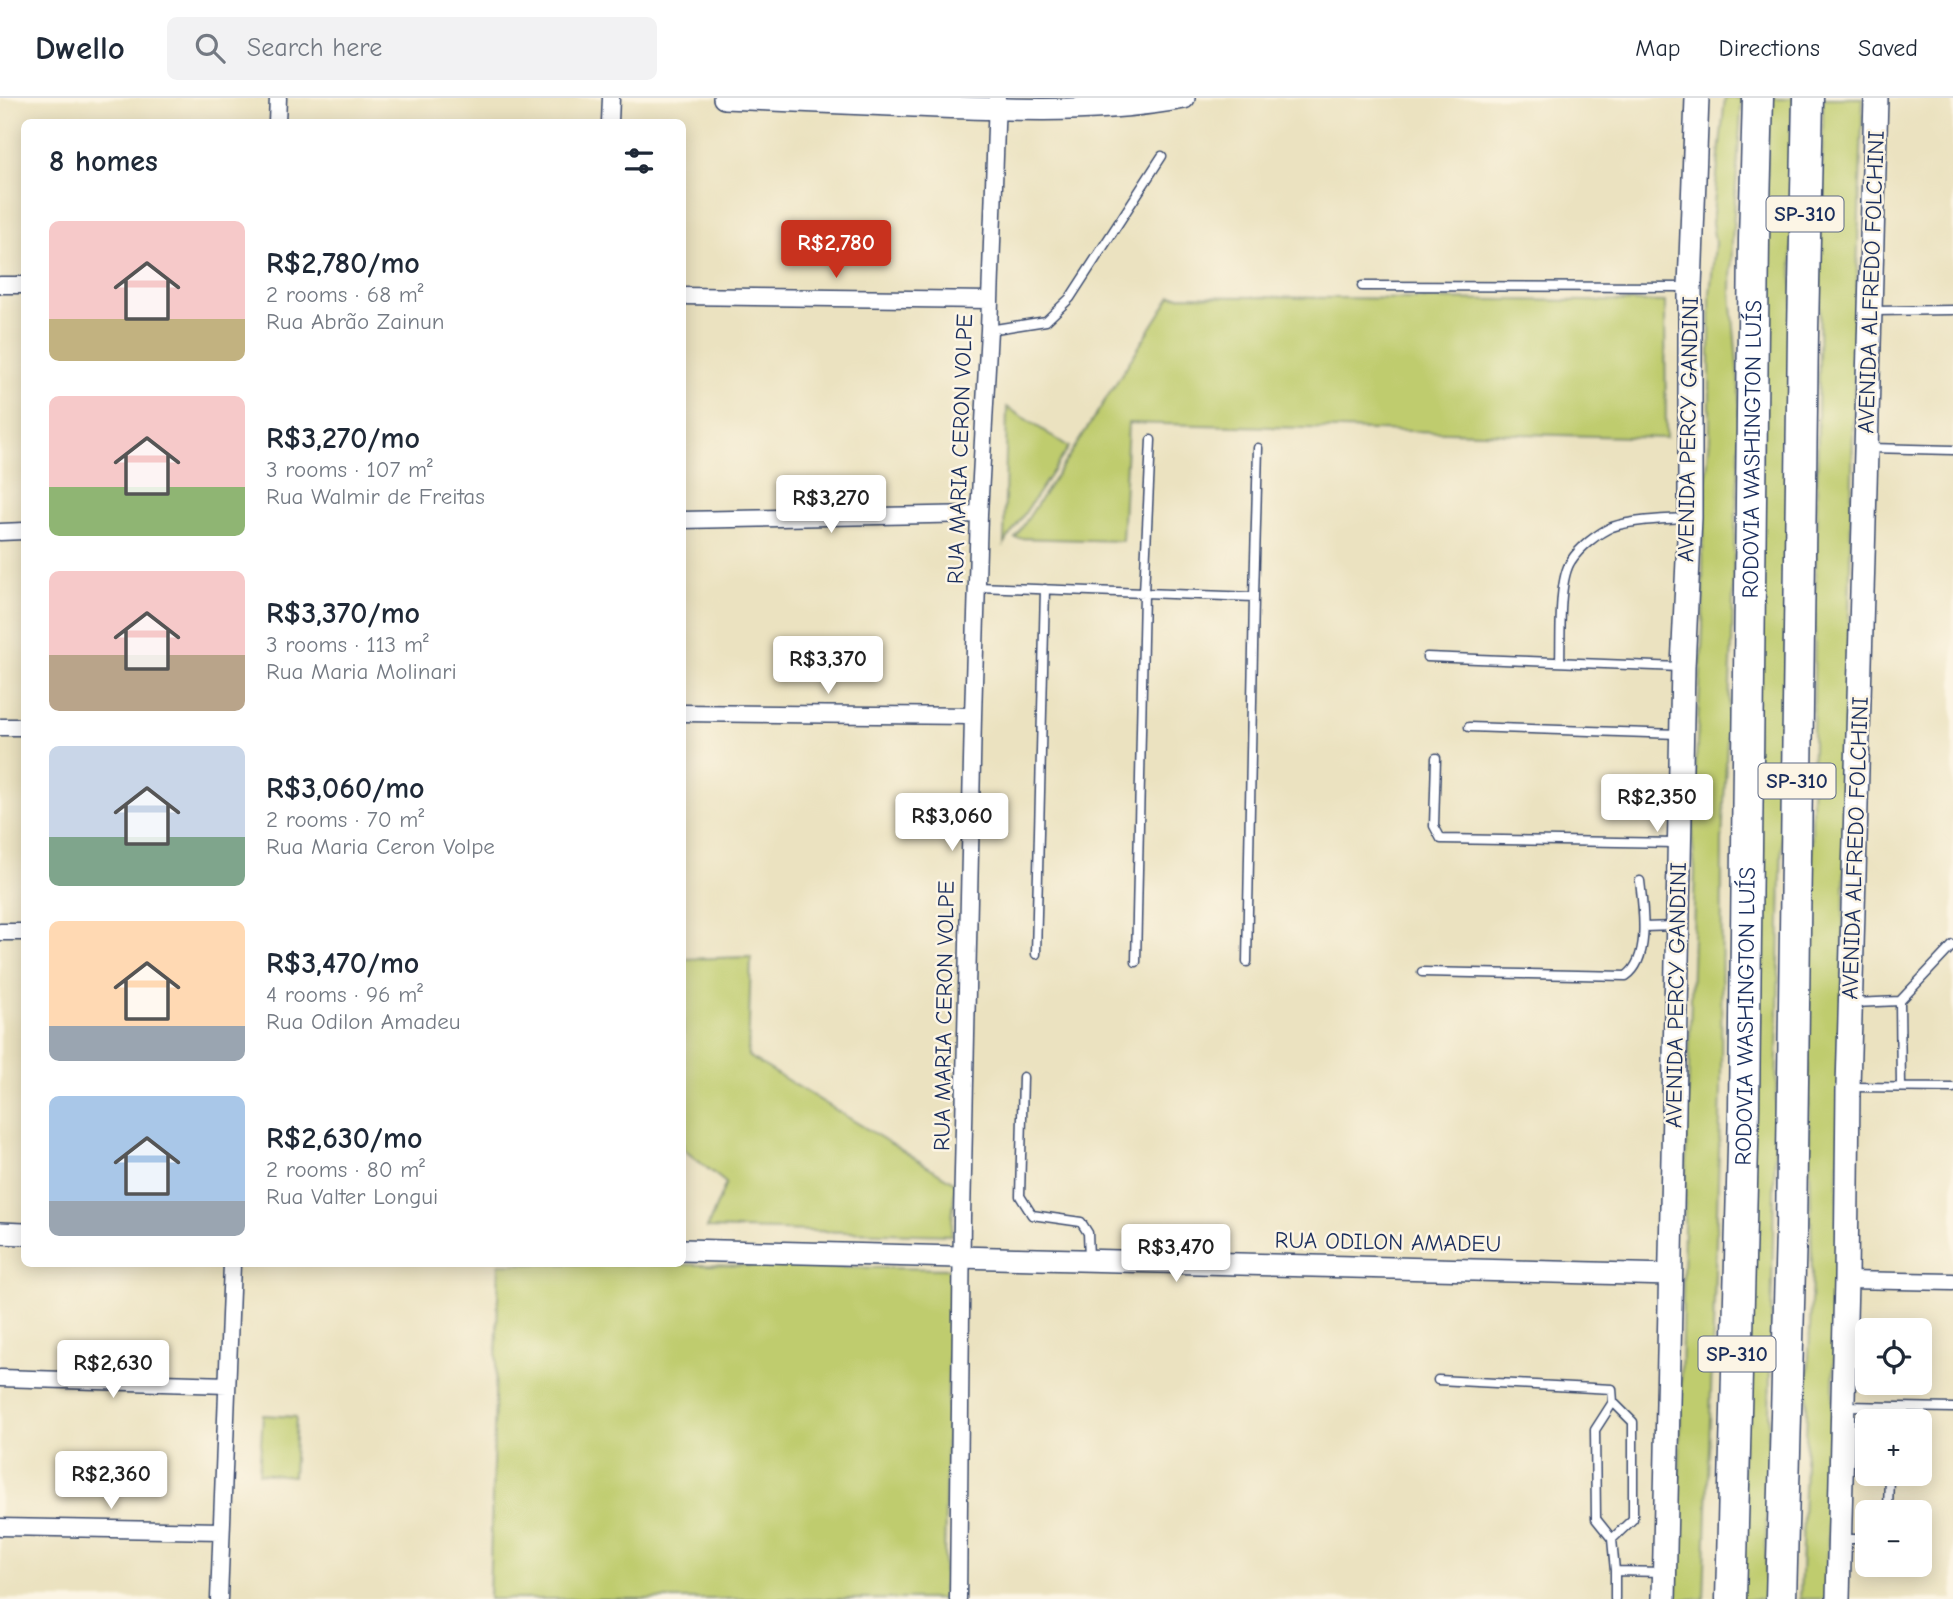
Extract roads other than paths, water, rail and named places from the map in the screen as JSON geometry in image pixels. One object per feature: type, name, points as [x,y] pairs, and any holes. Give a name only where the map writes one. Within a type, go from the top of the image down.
[{"type":"highway","name":"RODOVIA WASHINGTON LUÍS","points":[[1731,1599],[1744,1109],[1758,98]]},
{"type":"highway","name":"SP-310","points":[[1781,1599],[1791,1231],[1808,98]]},
{"type":"main road","name":"AVENIDA PERCY GANDINI","points":[[1664,1599],[1681,734],[1690,518],[1690,287],[1698,98]]},
{"type":"main road","name":"AVENIDA ALFREDO FOLCHINI","points":[[1838,1599],[1850,1003],[1877,98]]},
{"type":"street","points":[[277,119],[278,98]]},
{"type":"street","points":[[610,119],[611,98]]},
{"type":"street","points":[[724,98],[1101,109],[1184,98]]},
{"type":"street","name":"RUA MARIA CERON VOLPE","points":[[958,1599],[973,716],[997,104]]},
{"type":"street","points":[[0,285],[21,285]]},
{"type":"street","points":[[686,296],[989,300]]},
{"type":"street","points":[[686,520],[979,514]]},
{"type":"street","points":[[0,532],[21,531]]},
{"type":"street","points":[[686,713],[973,716]]},
{"type":"street","points":[[0,727],[21,727]]},
{"type":"street","points":[[0,932],[21,932]]},
{"type":"street","points":[[0,1233],[21,1234]]},
{"type":"street","name":"RUA ODILON AMADEU","points":[[686,1250],[1671,1275]]},
{"type":"street","points":[[219,1599],[232,1267]]},
{"type":"street","points":[[1846,1280],[1953,1282]]},
{"type":"street","points":[[0,1378],[227,1385]]},
{"type":"street","points":[[0,1527],[221,1531]]},
{"type":"lane","points":[[989,330],[1046,321],[1058,311],[1070,298],[1162,156]]},
{"type":"lane","points":[[1362,286],[1690,287]]},
{"type":"lane","points":[[1870,311],[1953,310]]},
{"type":"lane","points":[[1136,962],[1144,593],[1151,440]]},
{"type":"lane","points":[[1247,962],[1258,448]]},
{"type":"lane","points":[[1866,448],[1953,450]]},
{"type":"lane","points":[[1560,662],[1563,587],[1570,562],[1587,543],[1611,527],[1657,519],[1690,518]]},
{"type":"lane","points":[[977,587],[1254,597]]},
{"type":"lane","points":[[1036,954],[1045,589]]},
{"type":"lane","points":[[1427,657],[1683,667]]},
{"type":"lane","points":[[1469,727],[1681,734]]},
{"type":"lane","points":[[1436,758],[1433,826],[1441,839],[1679,843]]},
{"type":"lane","points":[[1422,972],[1626,976],[1634,971],[1637,964],[1644,926],[1640,881]]},
{"type":"lane","points":[[1644,926],[1678,926]]},
{"type":"lane","points":[[1900,1087],[1900,1001],[1953,945]]},
{"type":"lane","points":[[1850,1003],[1900,1001]]},
{"type":"lane","points":[[1023,1077],[1020,1196],[1032,1215],[1081,1222],[1088,1233],[1089,1261]]},
{"type":"lane","points":[[1848,1087],[1953,1088]]},
{"type":"lane","points":[[1438,1380],[1612,1389],[1613,1402],[1595,1430],[1596,1519],[1612,1539],[1615,1599]]},
{"type":"lane","points":[[1612,1539],[1633,1519],[1633,1422],[1613,1402]]},
{"type":"lane","points":[[1842,1406],[1953,1408]]},
{"type":"lane","points":[[1840,1539],[1855,1539]]},
{"type":"lane","points":[[1615,1571],[1666,1572]]}]
